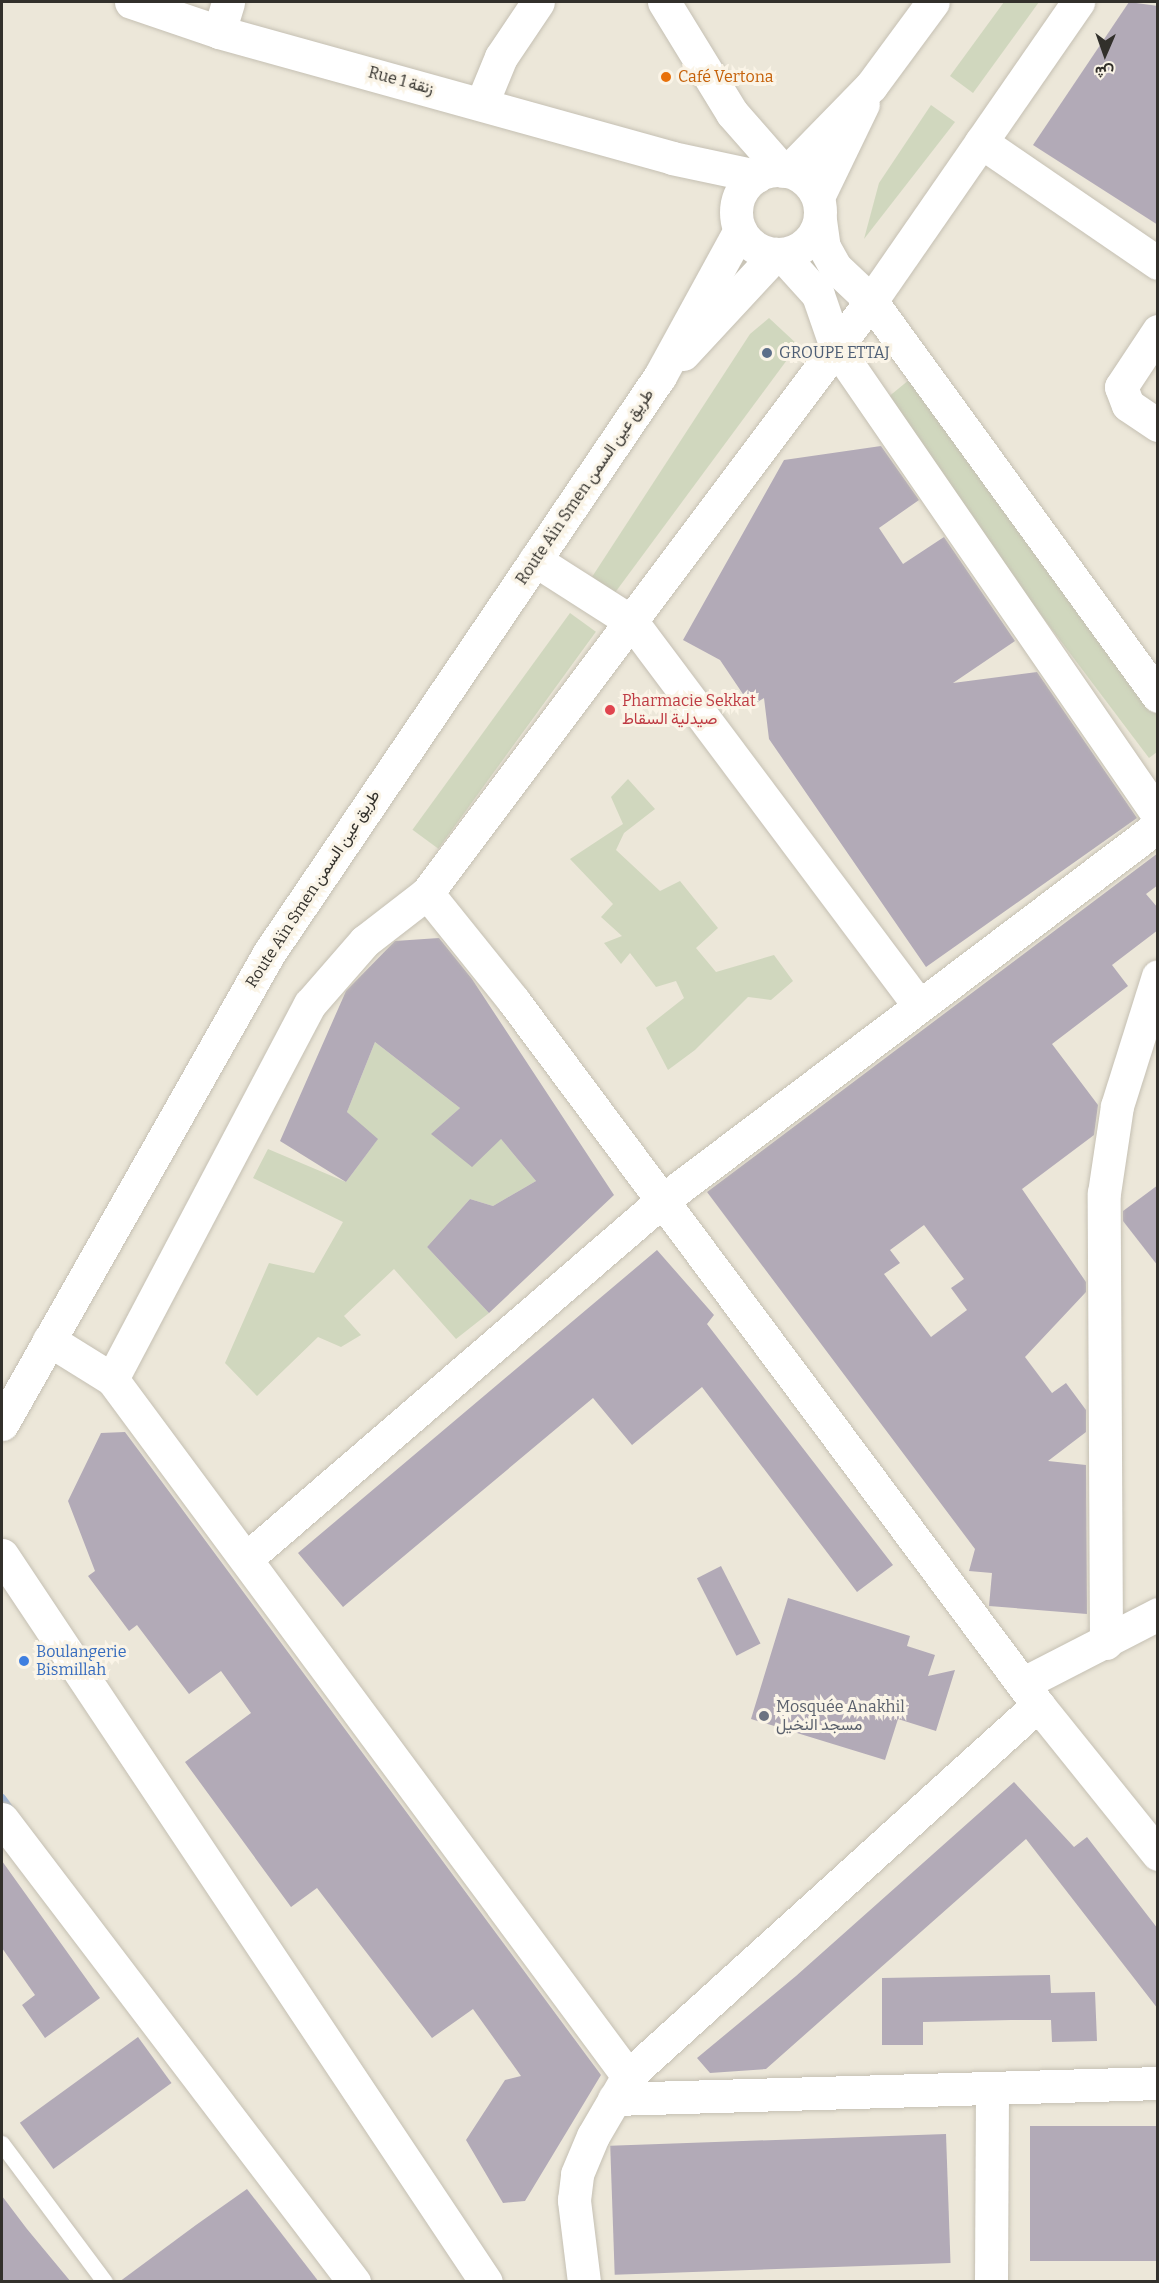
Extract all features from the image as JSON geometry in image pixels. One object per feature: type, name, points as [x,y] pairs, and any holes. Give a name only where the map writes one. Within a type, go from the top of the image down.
[{"type":"street","name":"Rue 1 زنقة","points":[[131,2],[224,16],[482,103],[672,158],[776,173]]},
{"type":"street","points":[[482,103],[501,57],[538,2]]},
{"type":"street","points":[[664,2],[732,113],[776,173],[808,182],[819,208],[824,247],[835,267],[871,301],[1158,696]]},
{"type":"street","points":[[933,2],[871,86],[776,173],[739,216],[755,247],[778,254],[818,295],[836,347],[1158,815]]},
{"type":"street","points":[[112,1379],[310,1004],[365,941],[427,893],[871,301],[1078,2]]},
{"type":"street","points":[[778,254],[805,244],[871,86]]},
{"type":"street","points":[[981,142],[1158,263]]},
{"type":"street","name":"Rue 1 زنقة","points":[[672,158],[739,216]]},
{"type":"street","name":"Route Aïn Smen طريق عين السمن","points":[[2,1424],[269,953],[660,376],[739,216]]},
{"type":"street","name":"Route Aïn Smen طريق عين السمن","points":[[660,376],[778,254]]},
{"type":"street","points":[[1158,331],[1121,387],[1128,405],[1158,426]]},
{"type":"street","points":[[535,560],[632,622],[918,1005]]},
{"type":"street","points":[[247,1558],[663,1200],[918,1005],[1158,826]]},
{"type":"street","points":[[427,893],[663,1200],[1031,1694],[1158,1854]]},
{"type":"street","points":[[1106,1643],[1104,1193],[1117,1106],[1158,976]]},
{"type":"street","points":[[49,1340],[112,1379],[247,1558],[621,2087]]},
{"type":"street","points":[[2,1555],[486,2282]]},
{"type":"street","points":[[584,2282],[574,2200],[577,2174],[621,2087],[1031,1694],[1106,1643],[1158,1614]]},
{"type":"street","points":[[2,1819],[354,2282]]},
{"type":"street","points":[[621,2087],[992,2090],[1158,2084]]},
{"type":"street","points":[[991,2282],[992,2090]]},
{"type":"lane","points":[[2,2144],[105,2282]]},
{"type":"green space","points":[[1004,2],[1039,2],[973,93],[950,76]]},
{"type":"green space","points":[[931,105],[955,122],[864,239],[879,183]]},
{"type":"green space","points":[[769,318],[798,345],[614,594],[592,577],[750,334]]},
{"type":"green space","points":[[915,375],[1157,713],[1157,752],[1149,758],[881,403]]},
{"type":"green space","points":[[570,613],[596,632],[438,849],[412,830]]},
{"type":"green space","points":[[628,779],[655,809],[624,833],[616,850],[660,891],[680,881],[718,928],[696,948],[716,972],[774,955],[793,981],[771,1000],[748,997],[695,1050],[668,1070],[646,1028],[684,998],[676,981],[656,987],[630,953],[621,964],[604,943],[622,936],[601,917],[613,904],[570,859],[623,824],[611,797]]},
{"type":"green space","points":[[375,1042],[460,1108],[432,1134],[501,1139],[536,1181],[493,1206],[470,1199],[427,1247],[489,1313],[456,1339],[394,1269],[344,1316],[361,1335],[341,1347],[318,1337],[257,1396],[225,1363],[269,1263],[314,1273],[343,1222],[253,1178],[268,1149],[346,1182],[377,1140],[347,1112]]},
{"type":"building","points":[[1129,2],[1158,6],[1158,225],[1033,145]]},
{"type":"building","points":[[881,446],[919,500],[879,528],[903,564],[944,537],[1015,641],[953,683],[1037,672],[1137,818],[926,967],[769,739],[764,698],[751,706],[720,660],[683,640],[784,460]]},
{"type":"building","points":[[1158,853],[1158,885],[1146,894],[1158,908],[1158,930],[1112,965],[1128,986],[1052,1044],[1098,1105],[1094,1135],[1022,1189],[1086,1282],[1086,1292],[1025,1357],[1052,1393],[1066,1383],[1086,1410],[1086,1432],[1048,1461],[1086,1465],[1087,1614],[989,1606],[992,1573],[969,1571],[975,1549],[707,1192]],"holes":[[[924,1225],[964,1279],[951,1288],[967,1310],[931,1337],[884,1274],[900,1263],[890,1250]]]},
{"type":"building","points":[[439,938],[472,979],[614,1195],[489,1313],[427,1247],[470,1199],[493,1206],[536,1181],[501,1139],[472,1167],[431,1134],[460,1108],[375,1042],[347,1112],[378,1139],[346,1182],[280,1141],[346,991],[395,941]]},
{"type":"building","points":[[1158,1185],[1158,1266],[1123,1221],[1123,1211]]},
{"type":"building","points":[[657,1250],[714,1315],[707,1324],[893,1565],[857,1592],[702,1387],[632,1445],[593,1398],[343,1607],[298,1553]]},
{"type":"building","points":[[125,1432],[601,2075],[525,2201],[503,2203],[466,2140],[505,2080],[521,2076],[473,2009],[432,2038],[317,1888],[291,1907],[185,1762],[251,1713],[221,1671],[189,1694],[137,1625],[129,1631],[88,1576],[95,1571],[68,1501],[101,1433]]},
{"type":"building","points":[[721,1566],[760,1644],[736,1656],[697,1578]]},
{"type":"building","points":[[788,1598],[910,1636],[907,1646],[935,1655],[928,1676],[955,1670],[936,1731],[898,1719],[885,1760],[751,1719]]},
{"type":"building","points":[[1014,1782],[1074,1847],[1087,1837],[1158,1929],[1158,2009],[1026,1839],[766,2069],[710,2073],[697,2058],[796,1976]]},
{"type":"building","points":[[2,1861],[100,1998],[45,2038],[22,2005],[35,1995],[2,1948]]},
{"type":"building","points":[[1050,1975],[1051,1993],[1095,1992],[1097,2041],[1052,2042],[1051,2020],[1011,2020],[923,2022],[923,2045],[882,2045],[882,1978]]},
{"type":"building","points":[[138,2037],[172,2083],[53,2169],[20,2123]]},
{"type":"building","points":[[1030,2126],[1158,2126],[1158,2261],[1030,2261]]},
{"type":"building","points":[[946,2134],[951,2263],[615,2275],[610,2146]]},
{"type":"building","points":[[247,2189],[319,2282],[119,2282],[196,2225]]},
{"type":"building","points":[[2,2196],[27,2229],[71,2282],[2,2282]]},
{"type":"waterway","points":[[2,1798],[12,1812]]},
{"type":"place","name":"Café Vertona","points":[[666,77]]},
{"type":"place","name":"GROUPE ETTAJ","points":[[767,353]]},
{"type":"place","name":"Pharmacie Sekkat صيدلية السقاط","points":[[610,710]]},
{"type":"place","name":"Boulangerie Bismillah","points":[[24,1661]]},
{"type":"place","name":"Mosquée Anakhil مسجد النخيل","points":[[764,1716]]}]
